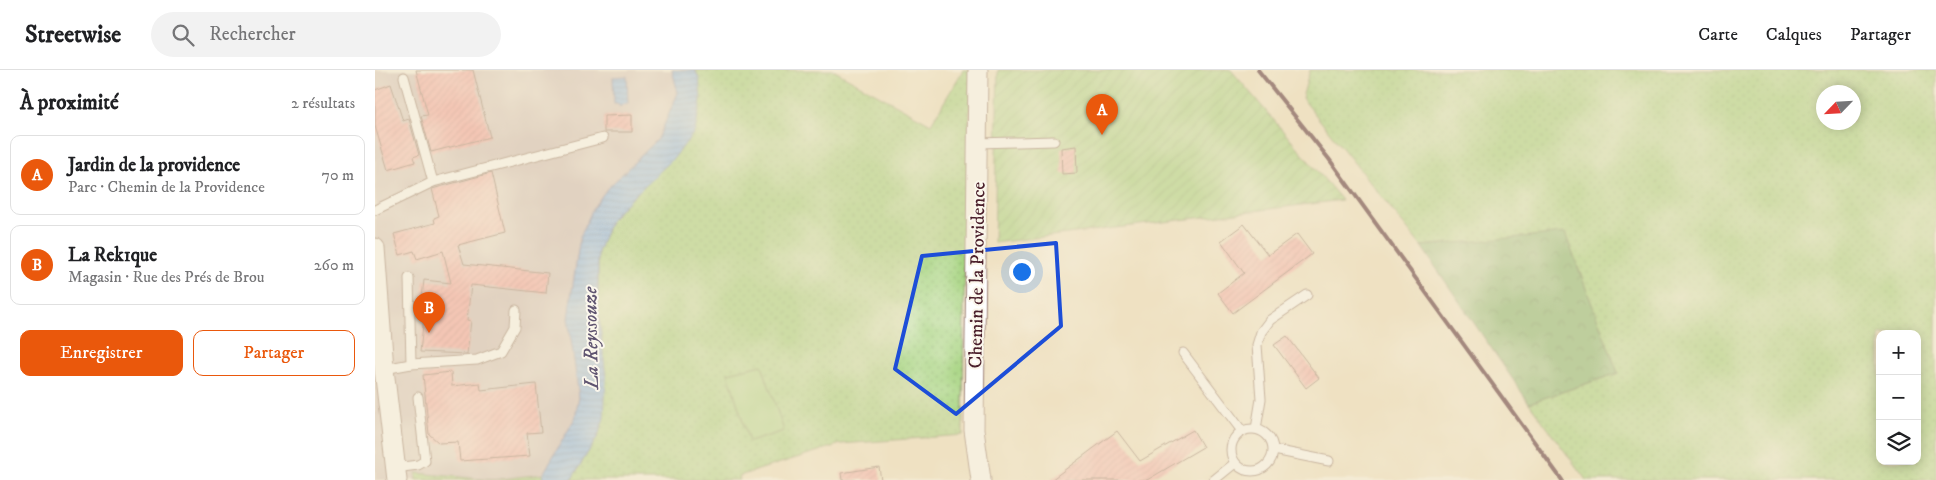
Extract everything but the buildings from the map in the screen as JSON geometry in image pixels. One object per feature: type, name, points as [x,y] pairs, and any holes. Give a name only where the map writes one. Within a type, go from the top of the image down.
[{"type":"street","name":"Chemin de la Providence","points":[[978,70],[974,430],[981,480]]},
{"type":"street","points":[[375,252],[384,369],[396,474]]},
{"type":"lane","points":[[404,77],[433,182]]},
{"type":"lane","points":[[375,210],[433,182],[603,138]]},
{"type":"lane","points":[[977,143],[1054,141]]},
{"type":"lane","points":[[409,278],[411,364]]},
{"type":"lane","points":[[1256,429],[1261,399],[1257,346],[1261,332],[1270,320],[1307,295]]},
{"type":"lane","points":[[384,369],[411,364],[477,360],[501,351],[515,326],[516,310]]},
{"type":"lane","points":[[1183,352],[1242,431]]},
{"type":"lane","points":[[396,474],[425,461],[418,397]]},
{"type":"lane","points":[[1249,428],[1256,429],[1269,436],[1273,450],[1269,463],[1259,470],[1246,470],[1235,463],[1231,449],[1236,435],[1249,428]]},
{"type":"lane","points":[[1273,450],[1329,461]]},
{"type":"lane","points":[[1214,480],[1235,463]]},
{"type":"highlighted area","points":[[1056,243],[1061,326],[956,414],[895,369],[922,256]]},
{"type":"shaded area","points":[[375,70],[672,70],[678,93],[658,139],[606,190],[568,318],[579,397],[575,418],[543,474],[492,480],[416,473],[416,480],[375,480]]},
{"type":"green space","points":[[695,70],[833,70],[931,124],[963,70],[971,70],[964,305],[963,435],[841,444],[739,476],[740,480],[571,480],[598,436],[598,252],[610,221],[624,205],[699,78]]},
{"type":"green space","points":[[998,70],[1231,70],[1342,200],[994,243]]},
{"type":"green space","points":[[1310,70],[1936,70],[1936,480],[1586,480],[1529,403],[1618,373],[1565,234],[1421,246],[1302,98]]},
{"type":"green space","points":[[1565,233],[1618,373],[1529,403],[1421,246]]},
{"type":"green space","points":[[762,365],[784,431],[749,442],[728,373]]},
{"type":"green space","points":[[416,473],[492,480],[416,480]]},
{"type":"green space","points":[[543,474],[542,480],[492,480]]},
{"type":"water","name":"La Reyssouze","points":[[672,70],[695,70],[699,78],[701,100],[695,131],[674,158],[624,205],[610,221],[598,252],[598,307],[606,378],[604,418],[598,436],[571,480],[542,480],[543,474],[575,418],[579,397],[568,318],[580,237],[593,208],[606,190],[658,139],[678,93]]},
{"type":"water","points":[[627,76],[628,104],[623,104],[620,107],[618,104],[614,104],[613,77]]},
{"type":"railway","points":[[1258,70],[1329,159],[1562,480]]},
{"type":"place","name":"Jardin de la providence","points":[[1102,135]]},
{"type":"place","name":"La Rek1que","points":[[429,333]]}]
